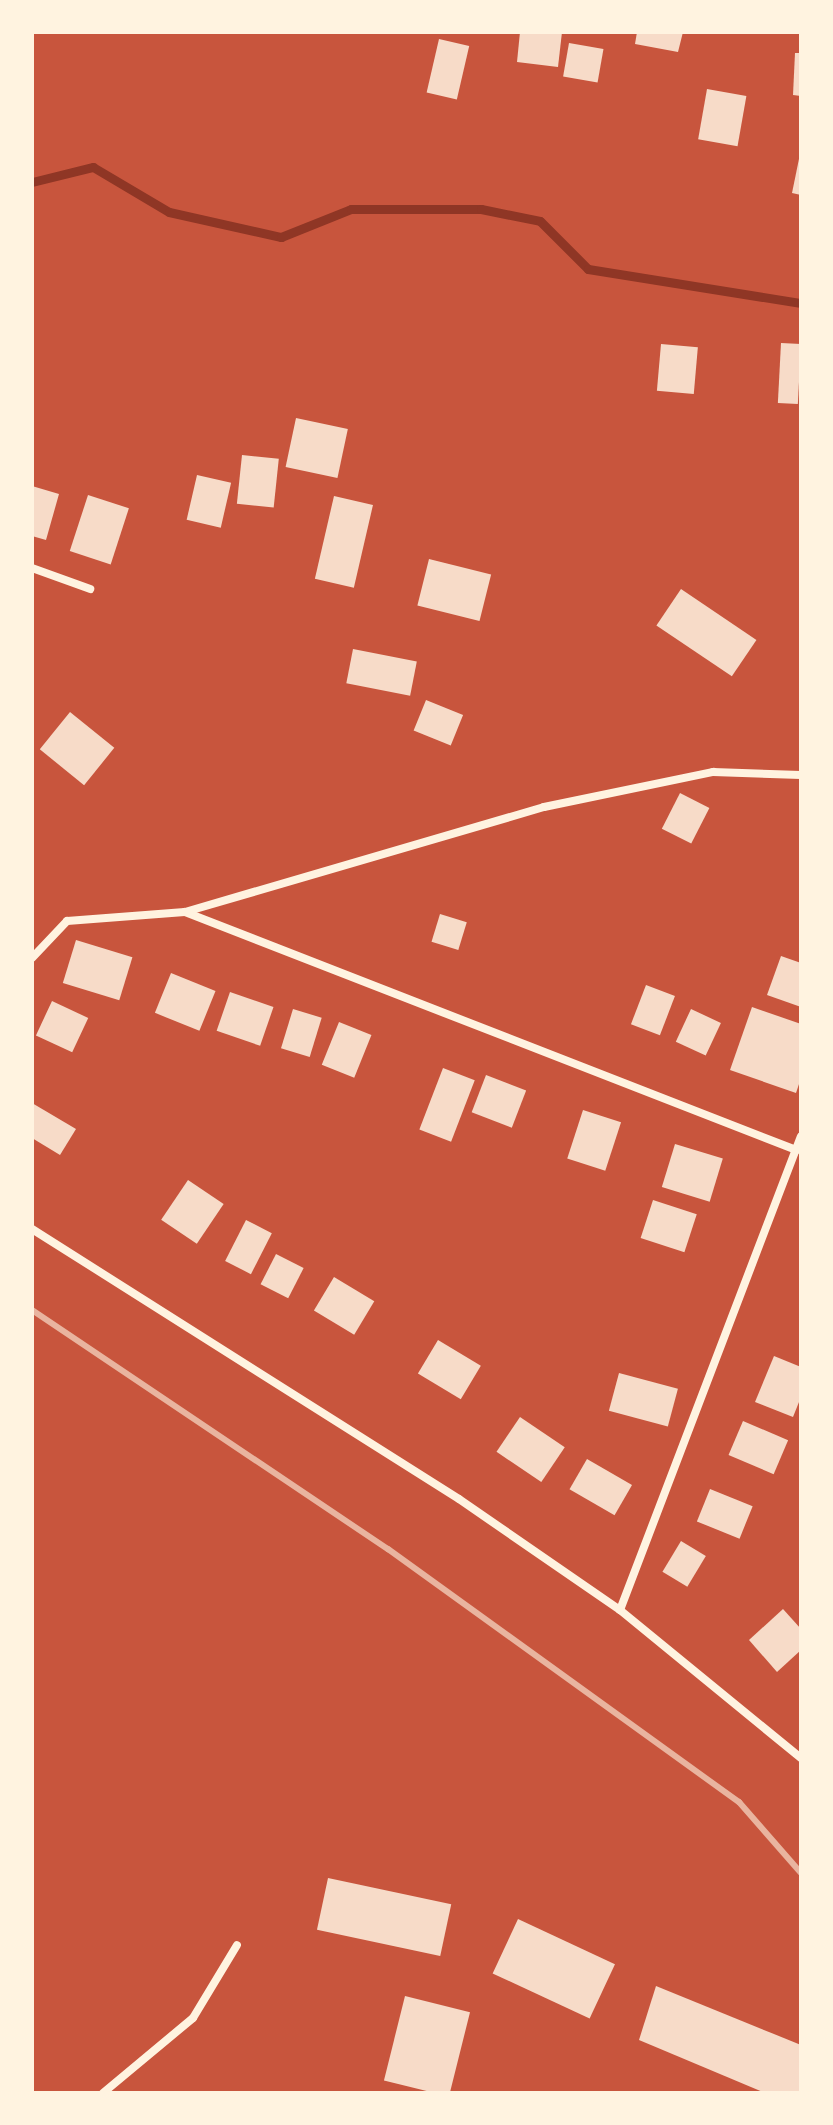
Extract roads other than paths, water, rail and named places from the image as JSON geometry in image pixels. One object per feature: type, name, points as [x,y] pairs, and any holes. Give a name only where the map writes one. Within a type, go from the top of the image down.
[{"type":"street","points":[[32,568],[90,589]]},
{"type":"street","points":[[32,958],[67,921],[185,912],[544,807],[713,772],[801,775]]},
{"type":"street","points":[[185,912],[796,1150]]},
{"type":"street","points":[[620,1610],[801,1136]]},
{"type":"street","points":[[32,1229],[459,1499],[620,1610],[801,1758]]},
{"type":"street","points":[[103,2093],[193,2018],[237,1945]]},
{"type":"waterway","points":[[32,182],[93,167],[169,212],[281,237],[351,209],[481,209],[540,221],[588,269],[801,303]]},
{"type":"railway","points":[[32,1310],[388,1549],[739,1802],[801,1873]]}]
